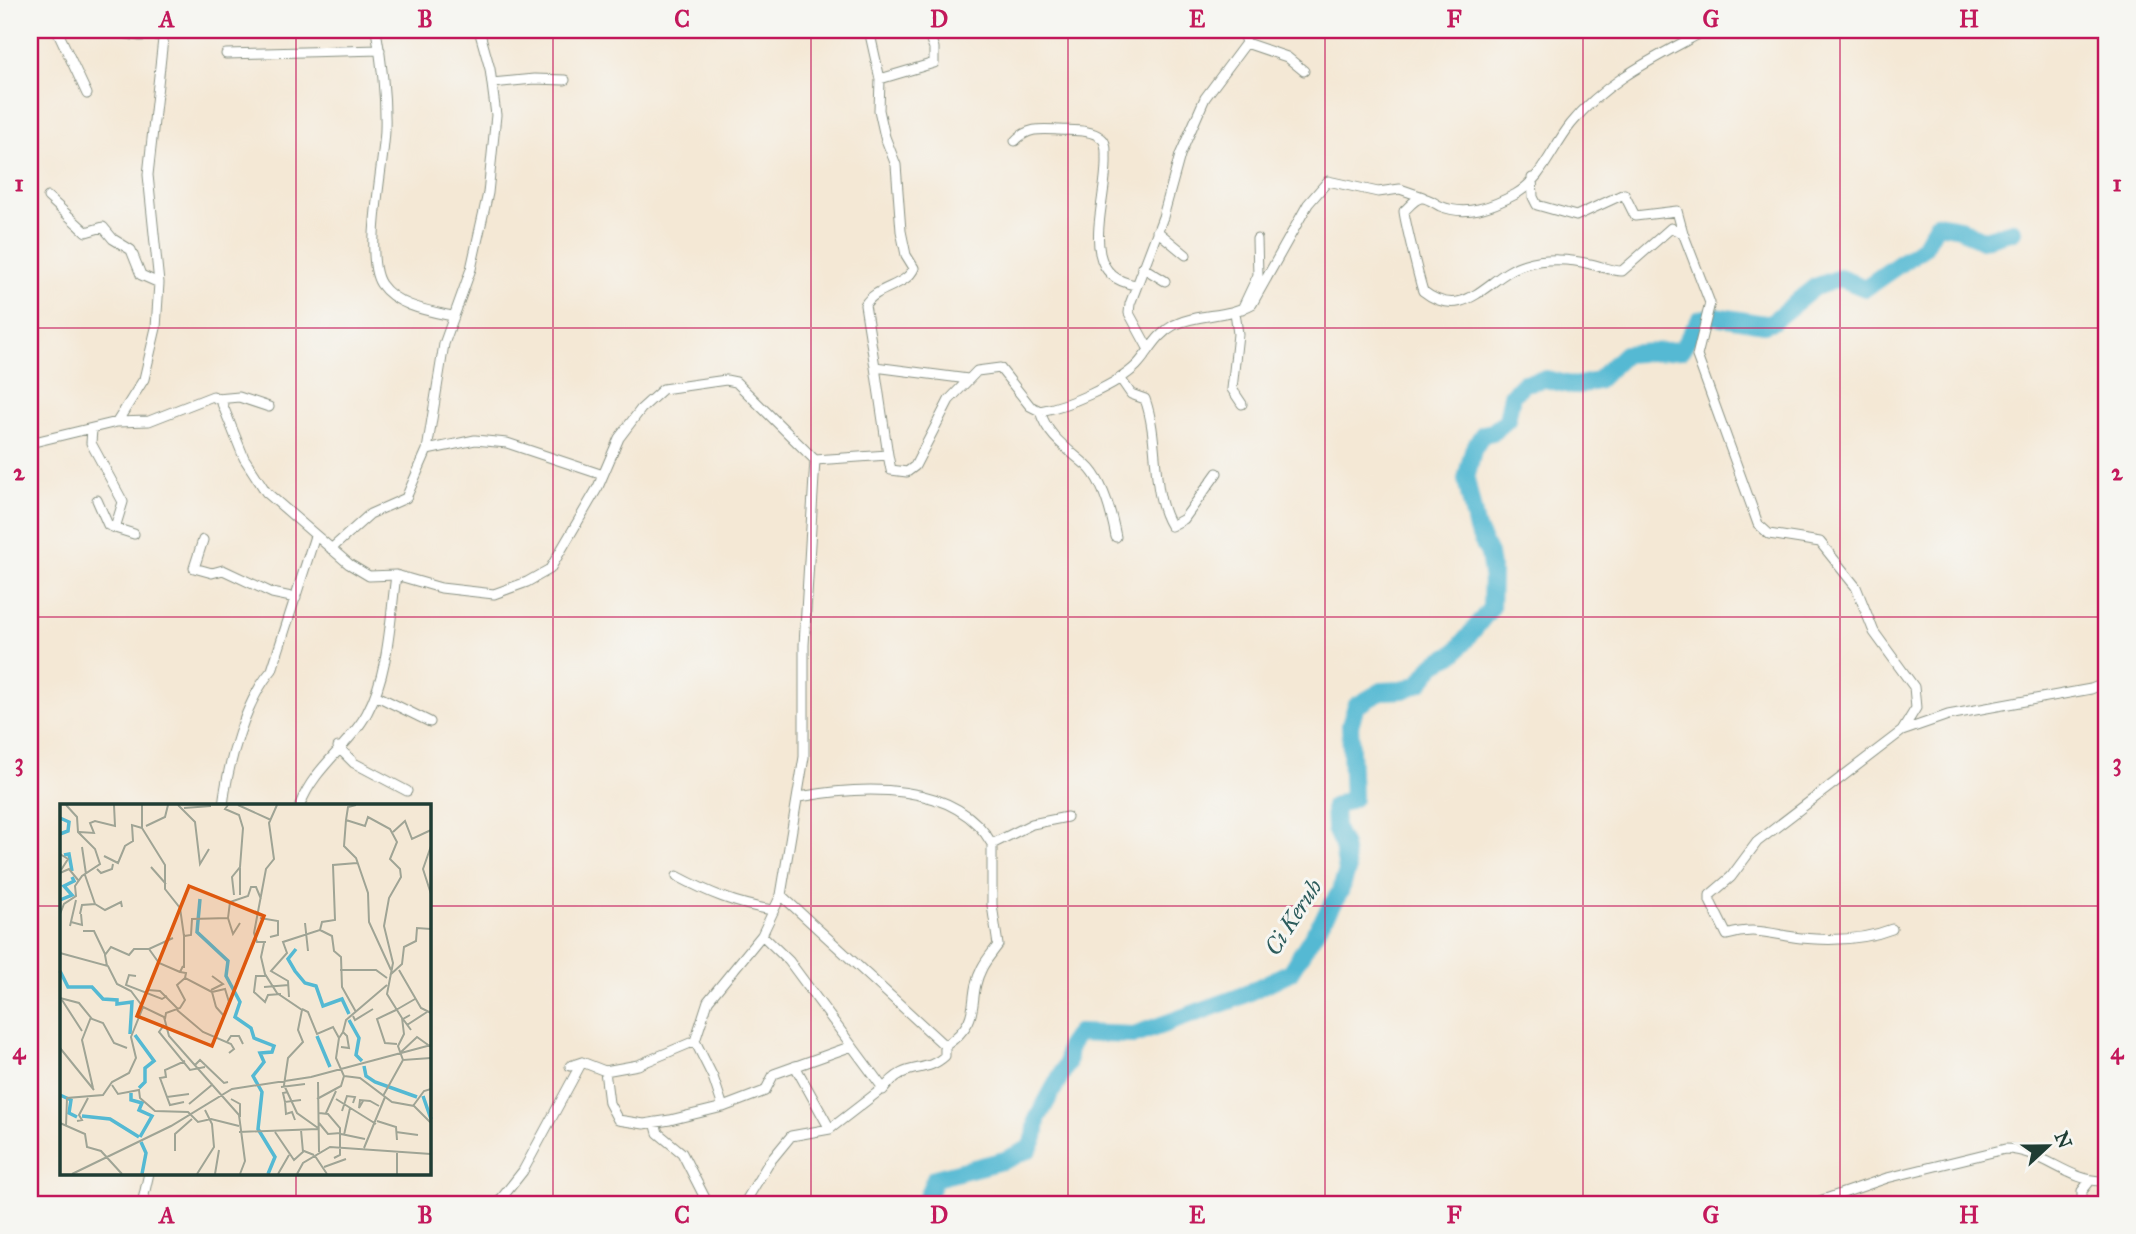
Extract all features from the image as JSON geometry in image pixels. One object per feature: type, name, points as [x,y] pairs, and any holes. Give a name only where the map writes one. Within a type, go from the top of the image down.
[{"type":"street","points":[[57,30],[87,94]]},
{"type":"street","points":[[103,30],[140,36],[163,32],[160,88],[148,151],[159,283],[151,357],[144,379],[117,422]]},
{"type":"street","points":[[376,30],[380,50],[385,132],[375,228],[375,263],[381,283],[416,309],[452,316]]},
{"type":"street","points":[[331,549],[370,514],[406,498],[427,450],[444,344],[452,316],[460,306],[488,193],[496,115],[492,83],[479,30]]},
{"type":"street","points":[[869,30],[880,79],[879,110],[885,137],[896,165],[901,231],[906,254],[914,268],[907,277],[874,294],[865,305],[887,455],[891,470],[907,472],[915,466],[949,400],[977,371],[1000,368],[1011,378],[1030,406],[1040,411],[1058,408],[1120,378],[1139,363],[1161,333],[1185,321],[1239,311],[1258,296],[1308,204],[1323,183],[1335,180],[1378,192],[1400,189],[1443,207],[1466,212],[1488,208],[1519,192],[1539,174],[1571,123],[1616,83],[1706,30]]},
{"type":"street","points":[[880,79],[934,63],[934,48],[927,30]]},
{"type":"street","points":[[1242,30],[1246,43]]},
{"type":"street","points":[[1246,43],[1287,57],[1304,71]]},
{"type":"street","points":[[1148,348],[1129,313],[1136,285],[1157,231],[1180,155],[1205,98],[1246,43]]},
{"type":"street","points":[[226,54],[380,50]]},
{"type":"street","points":[[492,83],[534,79],[565,80]]},
{"type":"street","points":[[1015,141],[1023,132],[1036,129],[1082,131],[1102,138],[1107,161],[1098,237],[1103,264],[1107,273],[1120,282],[1136,285]]},
{"type":"street","points":[[1532,178],[1537,205],[1576,216],[1624,194],[1633,215],[1638,217],[1677,211],[1710,303],[1697,356],[1758,523],[1769,534],[1802,537],[1820,542],[1856,587],[1874,632],[1914,687],[1916,708],[1902,731]]},
{"type":"street","points":[[48,197],[86,232],[103,227],[113,239],[131,250],[141,275],[159,283]]},
{"type":"street","points":[[1424,197],[1417,199],[1404,211],[1403,219],[1415,253],[1423,292],[1450,303],[1457,303],[1477,294],[1522,264],[1548,260],[1571,261],[1622,271],[1671,228],[1683,233]]},
{"type":"street","points":[[1157,231],[1186,255]]},
{"type":"street","points":[[1242,404],[1232,389],[1239,311],[1258,275],[1257,239]]},
{"type":"street","points":[[1142,267],[1165,281]]},
{"type":"street","points":[[875,367],[968,379]]},
{"type":"street","points":[[1120,378],[1131,394],[1144,398],[1150,415],[1158,455],[1158,488],[1163,512],[1171,526],[1184,519],[1217,473]]},
{"type":"street","points":[[217,399],[227,412],[244,458],[261,484],[315,537],[369,576],[396,575],[441,588],[494,594],[527,582],[550,569],[598,487],[600,474],[619,438],[641,409],[663,389],[726,380],[736,382],[815,460],[804,645],[804,757],[781,895],[762,935],[708,1001],[695,1041],[713,1077],[723,1107]]},
{"type":"street","points":[[30,429],[31,442],[117,422],[149,421],[208,396],[217,399],[239,397],[269,407]]},
{"type":"street","points":[[1040,411],[1044,424],[1054,437],[1094,475],[1116,537]]},
{"type":"street","points":[[92,429],[91,443],[123,502],[115,528]]},
{"type":"street","points":[[427,450],[475,440],[507,443],[600,474]]},
{"type":"street","points":[[815,460],[887,455]]},
{"type":"street","points":[[97,500],[108,525],[134,534]]},
{"type":"street","points":[[223,804],[226,776],[258,686],[272,670],[315,537]]},
{"type":"street","points":[[203,540],[194,568],[212,573],[223,570],[272,593],[296,598]]},
{"type":"street","points":[[300,804],[304,794],[338,747],[366,716],[375,695],[387,644],[396,575]]},
{"type":"street","points":[[1892,929],[1871,937],[1844,938],[1800,938],[1741,930],[1727,934],[1710,901],[1710,895],[1731,877],[1756,842],[1902,731],[1948,715],[2091,690],[2106,683]]},
{"type":"street","points":[[375,695],[430,722]]},
{"type":"street","points":[[338,747],[355,763],[407,791]]},
{"type":"street","points":[[799,797],[871,789],[926,795],[972,817],[983,827],[992,844],[992,905],[998,945],[982,968],[971,1018],[957,1037],[945,1046]]},
{"type":"street","points":[[992,844],[1032,824],[1067,817]]},
{"type":"street","points":[[677,876],[717,897],[741,905],[772,910]]},
{"type":"street","points":[[744,1204],[768,1164],[791,1136],[830,1129],[883,1090],[900,1071],[934,1066],[945,1056],[945,1046],[781,895]]},
{"type":"street","points":[[762,935],[789,961],[867,1062],[883,1090]]},
{"type":"street","points":[[570,1066],[582,1062],[605,1071],[638,1065],[695,1041]]},
{"type":"street","points":[[605,1071],[609,1103],[618,1119],[644,1124],[723,1107],[765,1091],[774,1074],[852,1046]]},
{"type":"street","points":[[496,1204],[523,1171],[582,1062]]},
{"type":"street","points":[[795,1066],[830,1129]]},
{"type":"street","points":[[656,1122],[658,1133],[682,1153],[708,1204]]},
{"type":"street","points":[[1811,1204],[1887,1178],[2005,1149],[2022,1151],[2089,1182],[2106,1181]]},
{"type":"street","points":[[142,1204],[149,1174]]},
{"type":"street","points":[[2082,1204],[2082,1191],[2089,1182]]},
{"type":"waterway","name":"Ci Keruh","points":[[924,1204],[935,1178],[1005,1160],[1029,1149],[1035,1137],[1037,1119],[1067,1064],[1069,1046],[1078,1033],[1134,1035],[1237,998],[1290,972],[1340,892],[1347,871],[1343,846],[1335,829],[1334,807],[1353,798],[1350,725],[1356,706],[1382,691],[1403,690],[1420,683],[1434,664],[1455,653],[1491,608],[1492,574],[1489,554],[1477,530],[1466,479],[1473,450],[1483,434],[1493,432],[1507,420],[1512,395],[1524,383],[1546,379],[1574,386],[1597,381],[1625,354],[1681,350],[1700,319],[1715,316],[1764,324],[1773,321],[1815,287],[1840,278],[1865,288],[1924,247],[1937,224],[1960,228],[1981,240],[2013,231]]}]
